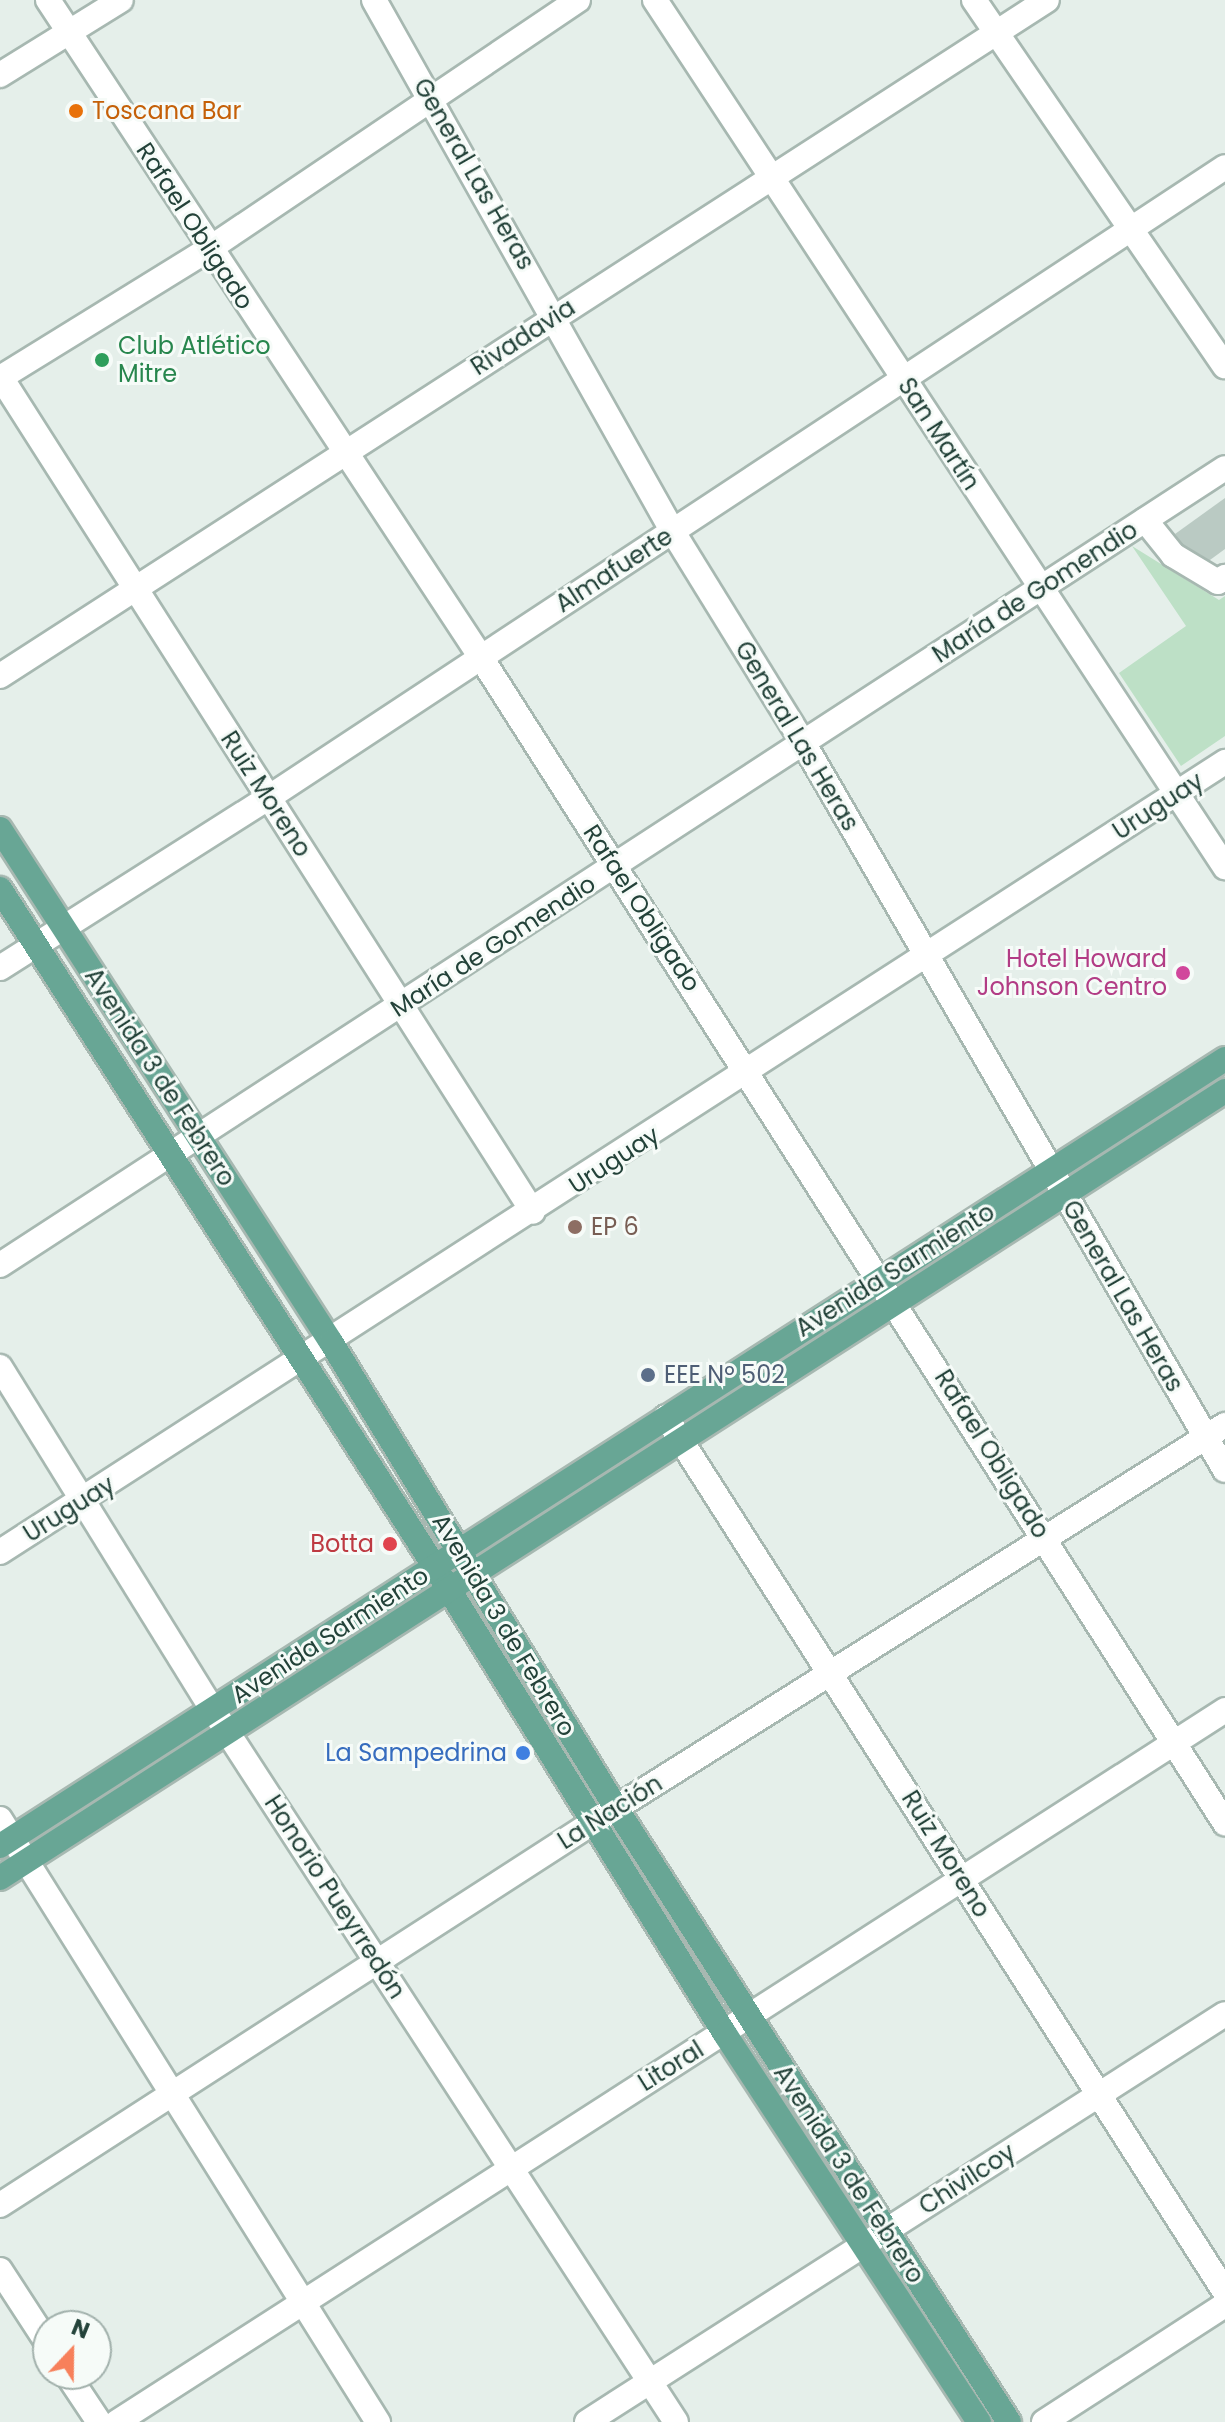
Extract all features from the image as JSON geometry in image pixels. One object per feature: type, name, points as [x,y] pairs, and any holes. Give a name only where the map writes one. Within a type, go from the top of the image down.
[{"type":"main road","name":"Avenida 3 de Febrero","points":[[0,829],[331,1342],[616,1808],[1009,2422]]},
{"type":"main road","name":"Avenida 3 de Febrero","points":[[0,889],[435,1567],[725,2034],[979,2422]]},
{"type":"main road","name":"Avenida Sarmiento","points":[[4,1834],[213,1710],[1225,1059]]},
{"type":"main road","name":"Avenida Sarmiento","points":[[0,1878],[228,1730],[450,1592],[1225,1091]]},
{"type":"street","name":"Rafael Obligado","points":[[48,0],[342,452],[480,656],[897,1303],[1225,1823]]},
{"type":"street","points":[[0,75],[121,0]]},
{"type":"street","name":"General Las Heras","points":[[374,0],[557,317],[673,532],[804,744],[925,959],[1064,1194],[1215,1431],[1225,1470]]},
{"type":"street","points":[[0,377],[209,249],[578,0]]},
{"type":"street","name":"San Martín","points":[[655,0],[1039,589],[1225,867]]},
{"type":"street","points":[[974,0],[1225,366]]},
{"type":"street","name":"Rivadavia","points":[[0,676],[342,452],[557,317],[769,176],[1047,0]]},
{"type":"street","name":"Almafuerte","points":[[0,968],[268,798],[1225,167]]},
{"type":"street","name":"Ruiz Moreno","points":[[0,377],[533,1212]]},
{"type":"street","name":"María de Gomendio","points":[[0,1265],[1225,468]]},
{"type":"street","points":[[1145,520],[1173,555],[1218,582],[1225,577]]},
{"type":"street","name":"Uruguay","points":[[0,1552],[749,1073],[1225,762]]},
{"type":"street","name":"Honorio Pueyrredón","points":[[0,1367],[213,1710],[676,2422]]},
{"type":"street","name":"Ruiz Moreno","points":[[666,1417],[832,1672],[1096,2094],[1225,2292]]},
{"type":"street","name":"La Nación","points":[[0,2205],[592,1823],[1215,1431]]},
{"type":"street","name":"Litoral","points":[[117,2422],[508,2167],[749,2019],[1225,1710]]},
{"type":"street","points":[[4,1834],[26,1861],[176,2094],[378,2422]]},
{"type":"street","name":"Chivilcoy","points":[[587,2422],[1225,2014]]},
{"type":"street","points":[[0,2270],[32,2319]]},
{"type":"street","points":[[1044,2422],[1225,2305]]},
{"type":"street","points":[[78,2390],[99,2422]]},
{"type":"green space","points":[[1132,546],[1219,600],[1225,596],[1225,736],[1181,766],[1119,673],[1186,626]]},
{"type":"building","points":[[1225,498],[1225,549],[1199,568],[1175,534]]},
{"type":"place","name":"Toscana Bar","points":[[76,111]]},
{"type":"place","name":"Club Atlético Mitre","points":[[102,360]]},
{"type":"place","name":"Hotel Howard Johnson Centro","points":[[1183,973]]},
{"type":"place","name":"EP 6","points":[[575,1227]]},
{"type":"place","name":"EEE Nº 502","points":[[648,1375]]},
{"type":"place","name":"Botta","points":[[390,1544]]},
{"type":"place","name":"La Sampedrina","points":[[523,1753]]}]
